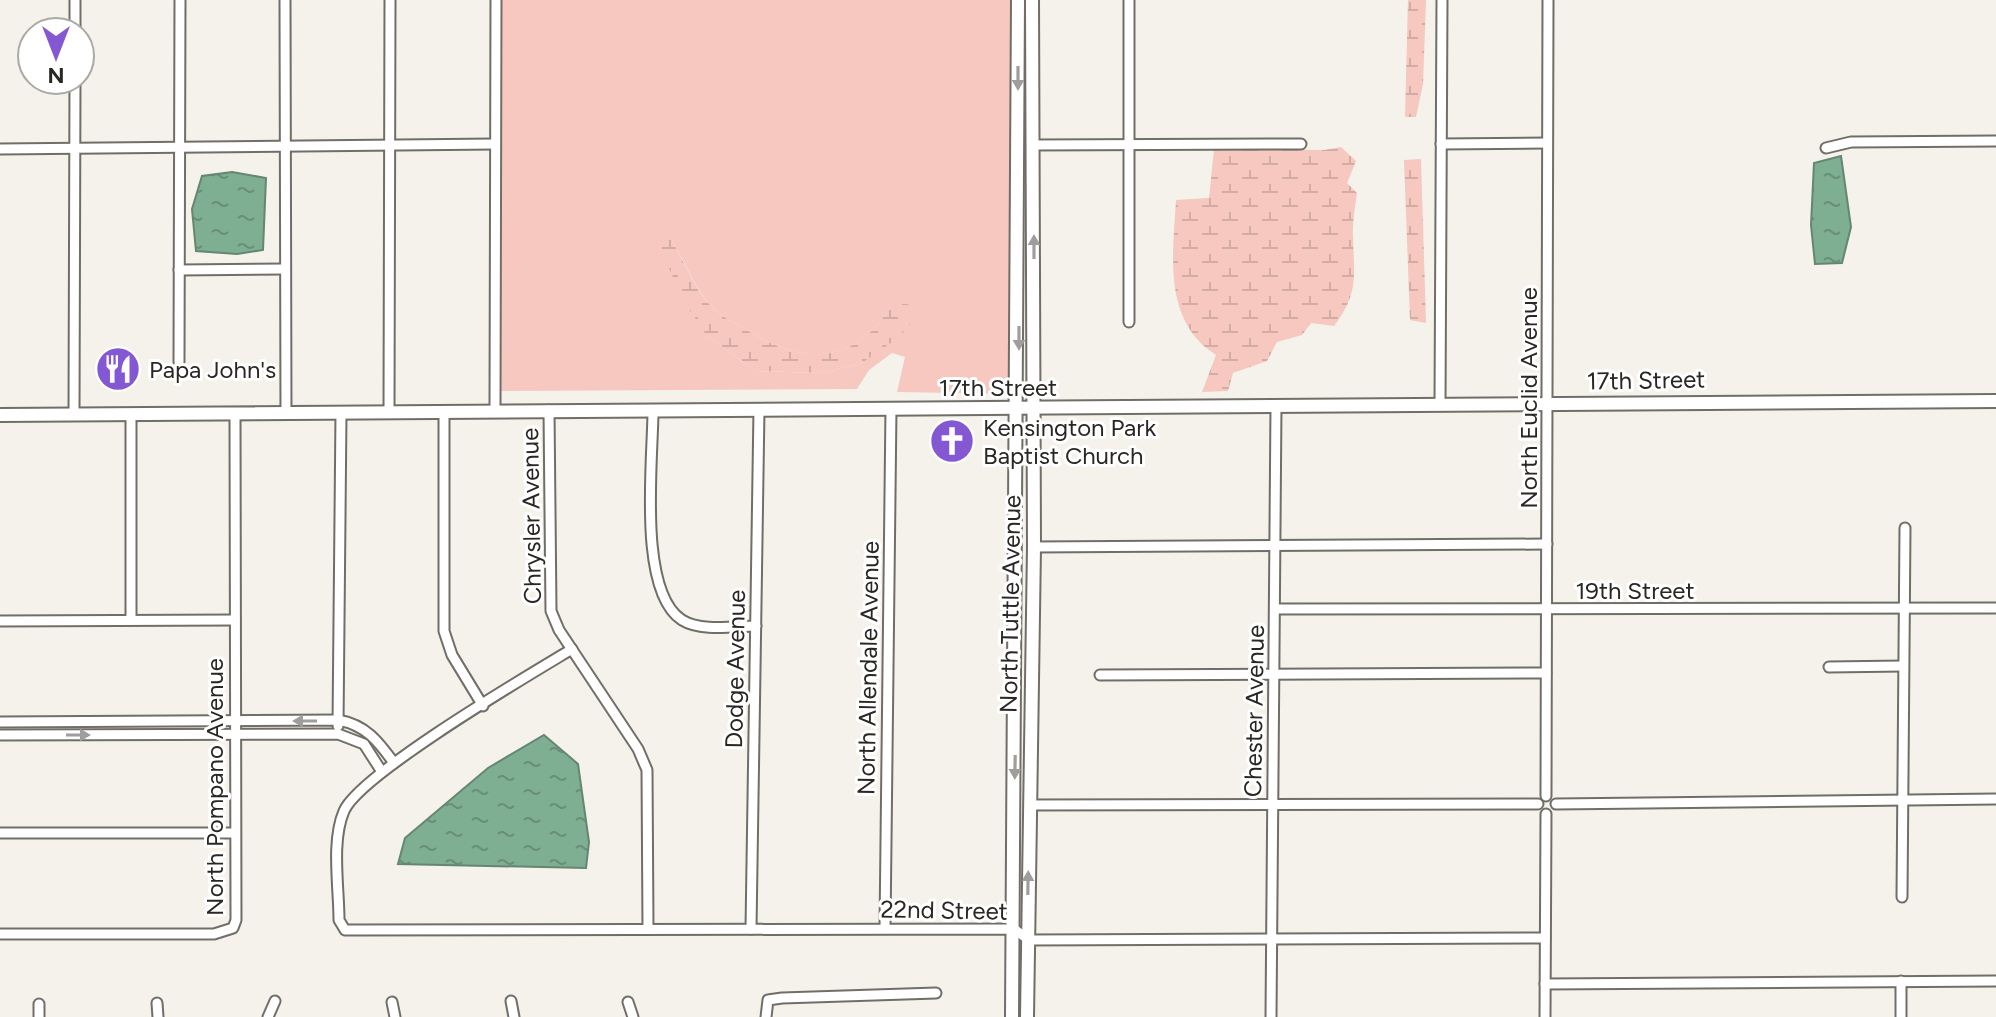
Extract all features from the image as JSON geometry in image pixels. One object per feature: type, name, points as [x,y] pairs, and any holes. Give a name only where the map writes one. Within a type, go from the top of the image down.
[{"type":"main road","name":"North Tuttle Avenue","points":[[1012,1017],[1018,409],[1018,0]]},
{"type":"main road","name":"North Tuttle Avenue","points":[[1027,1017],[1034,547],[1032,0]]},
{"type":"main road","name":"17th Street","points":[[0,415],[1996,401]]},
{"type":"street","points":[[179,362],[180,0]]},
{"type":"street","points":[[285,0],[286,413]]},
{"type":"street","points":[[389,412],[390,0]]},
{"type":"street","points":[[495,411],[496,0]]},
{"type":"street","points":[[1129,0],[1129,322]]},
{"type":"street","points":[[1440,404],[1442,0]]},
{"type":"street","name":"North Euclid Avenue","points":[[1542,800],[1547,609],[1548,0]]},
{"type":"street","points":[[74,414],[75,96]]},
{"type":"street","points":[[1826,148],[1851,142],[1996,141]]},
{"type":"street","points":[[1441,144],[1547,143]]},
{"type":"street","points":[[0,149],[495,144]]},
{"type":"street","points":[[1034,145],[1301,144]]},
{"type":"street","points":[[179,270],[285,269]]},
{"type":"street","name":"Chester Avenue","points":[[1271,1017],[1276,406]]},
{"type":"street","name":"North Allendale Avenue","points":[[885,928],[891,408]]},
{"type":"street","name":"Dodge Avenue","points":[[751,929],[759,409]]},
{"type":"street","name":"Chrysler Avenue","points":[[549,410],[549,599],[555,622],[638,749],[647,770],[648,929]]},
{"type":"street","points":[[653,410],[653,553],[661,592],[675,614],[689,624],[756,626]]},
{"type":"street","points":[[338,734],[341,412]]},
{"type":"street","points":[[444,412],[444,631],[452,655],[483,706]]},
{"type":"street","name":"North Pompano Avenue","points":[[0,934],[225,932],[236,920],[235,413]]},
{"type":"street","points":[[131,414],[131,620]]},
{"type":"street","points":[[1902,897],[1905,528]]},
{"type":"street","points":[[1034,547],[1547,544]]},
{"type":"street","name":"19th Street","points":[[1275,609],[1996,608]]},
{"type":"street","points":[[0,621],[235,620]]},
{"type":"street","points":[[0,735],[338,734],[364,744],[382,772],[572,649]]},
{"type":"street","points":[[1829,667],[1903,666]]},
{"type":"street","points":[[1100,675],[1546,673]]},
{"type":"street","points":[[0,722],[338,720],[350,722],[375,736],[394,763]]},
{"type":"street","name":"22nd Street","points":[[382,772],[356,793],[341,820],[341,926],[349,931],[885,928],[1014,929],[1029,940],[1545,938]]},
{"type":"street","points":[[1030,805],[1996,799]]},
{"type":"street","points":[[1542,800],[1546,814],[1545,1017]]},
{"type":"street","points":[[1546,814],[1556,804]]},
{"type":"street","points":[[0,833],[234,833]]},
{"type":"street","points":[[1901,981],[1901,1017]]},
{"type":"street","points":[[1545,984],[1996,981]]},
{"type":"street","points":[[766,1017],[768,1000],[797,996],[936,993]]},
{"type":"street","points":[[268,1017],[275,1001]]},
{"type":"street","points":[[511,1001],[514,1017]]},
{"type":"street","points":[[392,1002],[395,1017]]},
{"type":"street","points":[[628,1002],[633,1017]]},
{"type":"street","points":[[157,1003],[158,1017]]},
{"type":"street","points":[[39,1004],[39,1017]]},
{"type":"green space","points":[[500,0],[1014,0],[1014,394],[897,392],[905,357],[892,353],[869,370],[857,389],[500,391]],"holes":[[[669,236],[698,289],[713,309],[766,341],[787,349],[807,354],[826,354],[845,349],[878,324],[892,304],[862,363],[822,373],[755,371],[707,336]]]},
{"type":"green space","points":[[1408,0],[1426,0],[1423,84],[1416,117],[1405,117]]},
{"type":"green space","points":[[1341,147],[1356,161],[1347,183],[1357,193],[1353,226],[1353,284],[1348,304],[1334,326],[1311,323],[1302,335],[1277,342],[1267,361],[1233,373],[1228,391],[1202,392],[1216,355],[1199,341],[1179,305],[1173,264],[1176,200],[1209,198],[1214,149],[1324,150]]},
{"type":"green space","points":[[1421,159],[1426,323],[1410,320],[1404,160]]},
{"type":"green space","points":[[669,235],[698,289],[713,309],[766,341],[787,349],[807,354],[826,354],[845,349],[878,324],[892,304],[908,304],[919,314],[899,337],[862,363],[822,373],[755,371],[707,336],[683,300],[659,245]]},
{"type":"water","points":[[1841,156],[1851,227],[1842,263],[1815,264],[1811,225],[1814,163]]},
{"type":"water","points":[[232,172],[266,178],[263,250],[237,254],[196,251],[192,209],[202,176]]},
{"type":"water","points":[[544,735],[578,764],[589,842],[586,868],[398,864],[405,838],[488,768]]},
{"type":"place","name":"Papa John's","points":[[118,369]]},
{"type":"place","name":"Kensington Park Baptist Church","points":[[952,441]]}]
